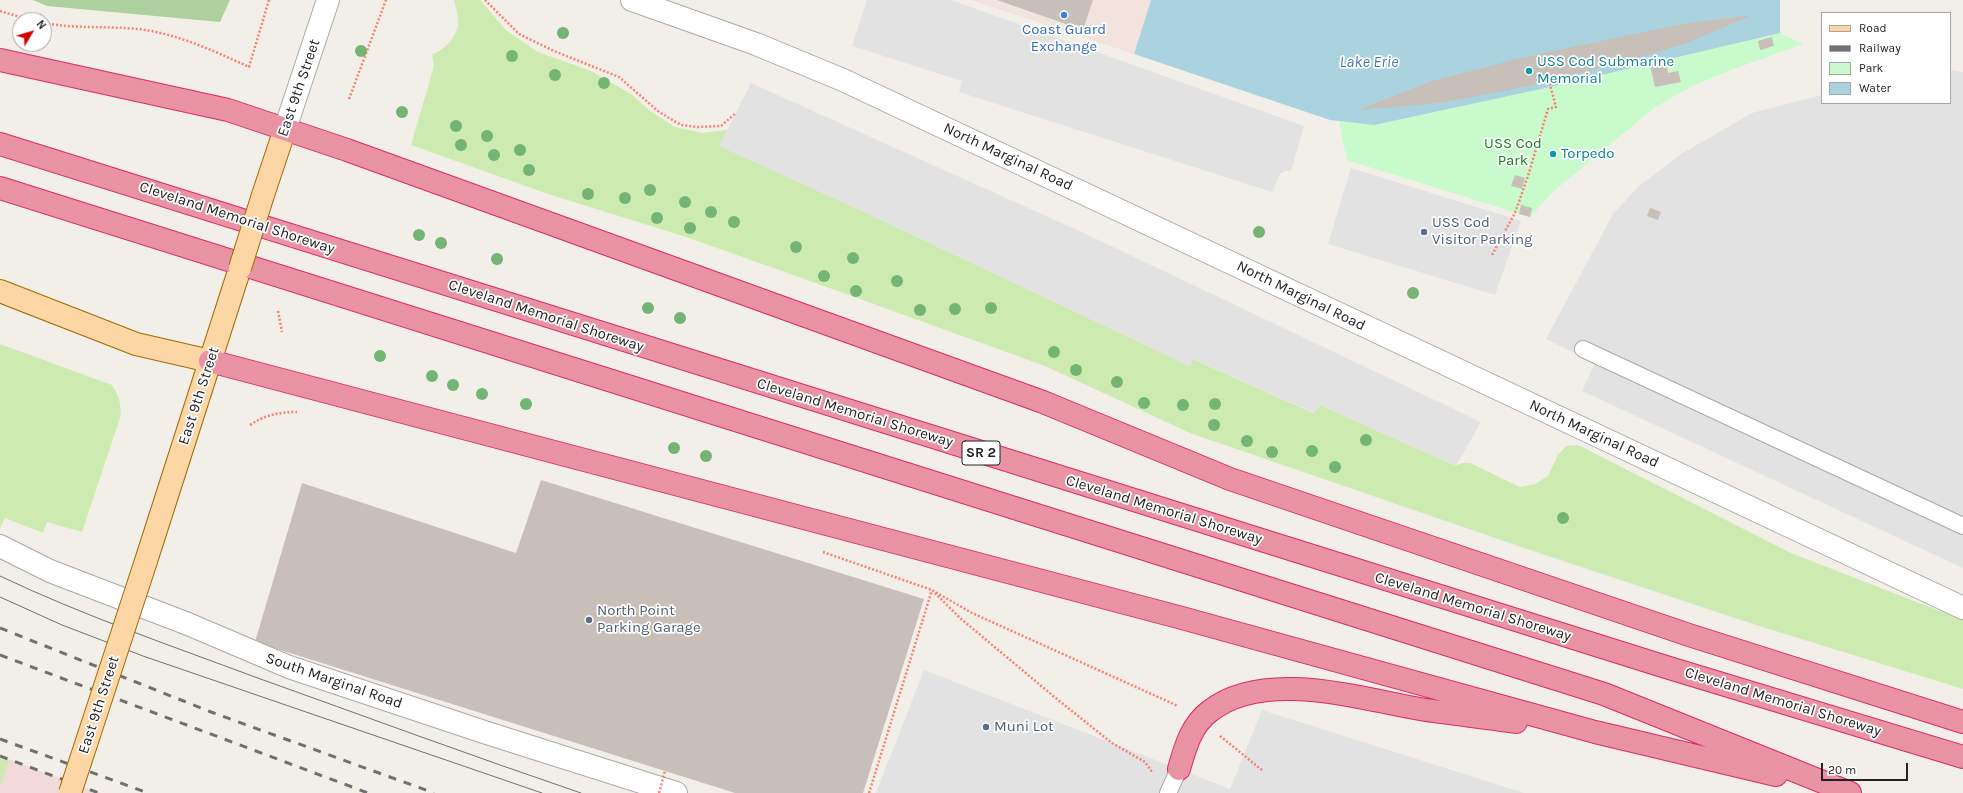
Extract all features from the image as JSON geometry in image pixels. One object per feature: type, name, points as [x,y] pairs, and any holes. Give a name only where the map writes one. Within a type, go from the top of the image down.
[{"type":"highway","points":[[0,60],[228,110],[285,129],[1043,402],[1230,479],[1674,630],[1963,722]]},
{"type":"highway","name":"Cleveland Memorial Shoreway","points":[[0,144],[1666,667],[1963,756]]},
{"type":"highway","points":[[0,188],[1604,694],[1848,792]]},
{"type":"highway","points":[[210,361],[1182,618],[1595,732],[1848,792]]},
{"type":"highway","points":[[1179,769],[1188,739],[1200,721],[1220,705],[1244,694],[1257,691],[1298,690],[1320,692],[1422,709],[1595,732]]},
{"type":"main road","name":"East 9th Street","points":[[70,793],[285,129]]},
{"type":"main road","points":[[0,291],[136,344],[210,361]]},
{"type":"street","name":"East 9th Street","points":[[285,129],[328,0]]},
{"type":"street","name":"North Marginal Road","points":[[632,0],[756,44],[843,80],[1963,608]]},
{"type":"street","name":"South Marginal Road","points":[[0,546],[50,571],[188,624],[289,667],[472,728],[676,793]]},
{"type":"lane","points":[[1583,349],[1963,526]]},
{"type":"lane","points":[[1168,793],[1179,769]]},
{"type":"path","points":[[52,24],[78,28],[138,29],[161,33],[183,39],[249,67],[269,0]]},
{"type":"path","points":[[349,99],[386,0]]},
{"type":"path","points":[[485,0],[519,34],[554,51],[619,77],[659,112],[680,125],[698,127],[721,126],[736,113]]},
{"type":"path","points":[[0,11],[12,15]]},
{"type":"path","points":[[1492,255],[1515,213],[1528,176],[1548,109],[1556,107],[1549,81]]},
{"type":"path","points":[[278,311],[282,332]]},
{"type":"path","points":[[932,590],[972,613],[1179,706]]},
{"type":"path","points":[[932,590],[960,618],[1052,695],[1112,743],[1145,762],[1150,768],[1153,777]]},
{"type":"path","points":[[869,793],[932,590]]},
{"type":"path","points":[[1214,731],[1262,770]]},
{"type":"path","points":[[659,793],[665,771]]},
{"type":"shaded area","points":[[867,0],[951,0],[1304,126],[1291,171],[1285,171],[1280,174],[1272,192],[959,92],[962,81],[852,46]]},
{"type":"shaded area","points":[[971,0],[1151,0],[1134,54]]},
{"type":"shaded area","points":[[1951,70],[1963,72],[1963,568],[1582,391],[1595,363],[1546,339],[1613,214],[1638,187],[1681,154],[1752,113],[1821,95],[1821,104],[1951,104]]},
{"type":"shaded area","points":[[751,83],[1088,235],[1481,422],[1456,466],[1320,405],[1314,413],[1194,359],[1190,366],[858,209],[719,146]]},
{"type":"shaded area","name":"USS Cod Visitor Parking","points":[[1351,168],[1521,221],[1495,295],[1328,244]]},
{"type":"shaded area","name":"Muni Lot","points":[[924,670],[1230,789],[1262,710],[1524,793],[876,793]]},
{"type":"shaded area","points":[[0,756],[70,782],[101,793],[0,793]]},
{"type":"green space","points":[[33,0],[230,0],[220,22],[47,6]]},
{"type":"green space","points":[[454,0],[480,0],[507,31],[538,52],[591,71],[631,94],[650,111],[675,127],[702,133],[727,130],[720,146],[858,209],[1190,366],[1193,359],[1313,413],[1320,405],[1456,466],[1462,463],[1470,463],[1520,487],[1535,484],[1548,476],[1558,455],[1566,446],[1578,445],[1791,553],[1963,620],[1963,689],[1756,625],[1524,548],[1190,433],[1045,366],[683,236],[548,194],[411,145],[434,66],[432,54],[445,47],[457,30],[458,19]]},
{"type":"green space","name":"USS Cod Park","points":[[1780,33],[1803,44],[1692,86],[1654,108],[1553,192],[1530,217],[1347,160],[1339,121],[1374,125]]},
{"type":"green space","points":[[0,344],[112,385],[116,393],[120,405],[120,418],[82,532],[47,522],[43,533],[5,518],[0,529]]},
{"type":"green space","points":[[0,757],[9,760],[0,787]]},
{"type":"water","name":"Lake Erie","points":[[1151,0],[1780,0],[1780,33],[1550,87],[1374,125],[1330,120],[1134,54]]},
{"type":"building","name":"Coast Guard Exchange","points":[[997,0],[1093,0],[1083,30]]},
{"type":"building","name":"USS Cod Submarine Memorial","points":[[1752,15],[1687,43],[1627,61],[1525,87],[1439,103],[1358,110],[1432,81],[1521,58],[1682,24]]},
{"type":"building","points":[[1772,37],[1774,46],[1760,50],[1758,41]]},
{"type":"building","points":[[1666,61],[1668,73],[1678,71],[1681,82],[1655,87],[1650,65]]},
{"type":"building","points":[[1515,175],[1525,178],[1522,189],[1511,186]]},
{"type":"building","points":[[1521,205],[1532,208],[1530,217],[1519,214]]},
{"type":"building","points":[[1650,208],[1661,212],[1658,220],[1647,216]]},
{"type":"building","name":"North Point Parking Garage","points":[[541,480],[924,599],[863,793],[735,793],[255,642],[302,483],[516,553]]},
{"type":"tram line","points":[[0,576],[62,604],[158,641],[418,736],[581,793]]},
{"type":"tram line","points":[[0,597],[62,625],[143,656],[542,793]]},
{"type":"railway","points":[[0,628],[211,712],[434,793]]},
{"type":"railway","points":[[0,655],[368,793]]},
{"type":"railway","points":[[0,739],[148,793]]},
{"type":"railway","points":[[0,756],[99,793]]},
{"type":"place","name":"Coast Guard Exchange","points":[[1064,15]]},
{"type":"place","name":"USS Cod Submarine Memorial","points":[[1529,71]]},
{"type":"place","name":"Torpedo","points":[[1553,154]]},
{"type":"place","name":"USS Cod Visitor Parking","points":[[1424,232]]},
{"type":"place","name":"North Point Parking Garage","points":[[589,620]]},
{"type":"place","name":"Muni Lot","points":[[986,727]]}]
